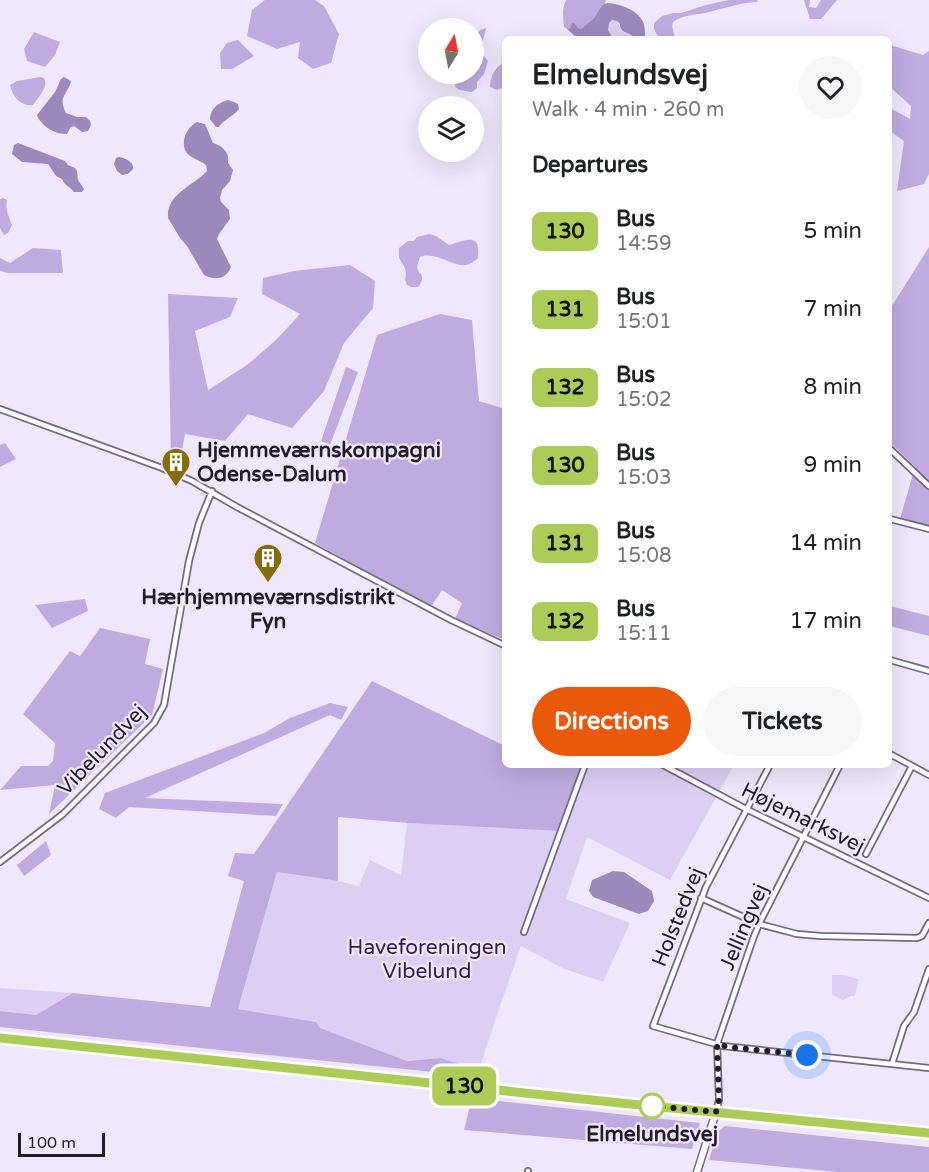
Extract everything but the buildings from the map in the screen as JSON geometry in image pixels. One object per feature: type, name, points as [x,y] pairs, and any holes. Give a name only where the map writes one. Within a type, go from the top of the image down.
[{"type":"main road","points":[[0,1038],[929,1133]]},
{"type":"street","points":[[0,409],[192,480],[237,507],[451,620],[502,644]]},
{"type":"street","points":[[892,451],[929,486]]},
{"type":"street","name":"Vibelundvej","points":[[0,862],[63,814],[154,723],[160,714],[166,695],[194,542],[212,491]]},
{"type":"street","points":[[892,520],[929,529]]},
{"type":"street","points":[[892,661],[929,671]]},
{"type":"street","points":[[892,755],[929,775]]},
{"type":"street","points":[[866,854],[912,766]]},
{"type":"street","points":[[524,933],[584,768]]},
{"type":"street","name":"Højemarksvej","points":[[669,768],[746,809],[929,898]]},
{"type":"street","name":"Holstedvej","points":[[717,1044],[653,1026],[701,898],[768,768]]},
{"type":"street","name":"Jellingvej","points":[[716,1112],[719,1100],[717,1044],[759,924],[838,768]]},
{"type":"street","points":[[701,898],[759,924],[797,934],[916,938],[927,934],[929,923]]},
{"type":"street","points":[[892,1064],[904,1026],[914,1012],[929,969]]},
{"type":"street","points":[[717,1044],[929,1068]]},
{"type":"street","points":[[697,1172],[716,1112]]},
{"type":"green space","points":[[612,20],[617,21],[622,32],[633,36],[611,36],[608,30]]},
{"type":"green space","name":"Haveforeningen Vibelund","points":[[583,768],[732,768],[670,880],[587,837],[566,899],[630,923],[603,982],[562,968],[521,946],[479,1070],[440,1058],[407,1061],[320,1028],[316,1022],[238,1009],[277,872],[359,886],[370,860],[401,875],[407,823],[561,830]]},
{"type":"green space","points":[[832,975],[859,979],[855,996],[843,1000],[832,995]]},
{"type":"green space","points":[[0,988],[73,993],[36,1015],[0,1011]]},
{"type":"shaded area","points":[[265,0],[315,0],[324,6],[339,34],[331,63],[313,69],[298,58],[300,42],[277,49],[247,36],[252,10]]},
{"type":"shaded area","points":[[566,0],[606,0],[594,18],[581,29],[572,23],[567,29],[564,27],[563,16]]},
{"type":"shaded area","points":[[729,0],[758,0],[688,16],[673,22],[674,36],[658,36],[654,23],[662,16]]},
{"type":"shaded area","points":[[804,0],[810,0],[809,7],[816,8],[821,0],[837,0],[821,19],[810,19]]},
{"type":"shaded area","points":[[607,3],[624,6],[634,11],[642,19],[645,36],[633,36],[623,31],[617,21],[612,20],[608,30],[611,36],[575,36],[567,29],[574,23],[581,29],[594,18],[602,5]]},
{"type":"shaded area","points":[[34,32],[60,42],[55,55],[45,67],[27,61],[24,49]]},
{"type":"shaded area","points":[[238,40],[254,56],[232,69],[221,69],[220,53],[227,43]]},
{"type":"shaded area","points":[[892,46],[923,55],[929,51],[929,174],[924,184],[897,191],[904,141],[892,132],[892,109],[910,119],[911,106],[892,89]]},
{"type":"shaded area","points":[[484,56],[488,61],[484,74]]},
{"type":"shaded area","points":[[502,64],[502,88],[497,90],[490,87],[491,79],[498,66]]},
{"type":"shaded area","points":[[64,77],[71,81],[63,99],[66,113],[86,117],[91,124],[88,131],[82,132],[74,126],[67,134],[54,132],[38,118],[37,115]]},
{"type":"shaded area","points":[[44,78],[45,85],[33,105],[18,100],[10,85],[17,81]]},
{"type":"shaded area","points":[[456,84],[477,84],[477,88],[472,92],[455,87]]},
{"type":"shaded area","points":[[228,100],[238,104],[239,109],[219,127],[216,127],[210,119],[213,109],[221,102]]},
{"type":"shaded area","points":[[197,122],[205,124],[213,143],[225,150],[228,163],[233,170],[230,181],[222,190],[220,198],[229,210],[230,219],[217,239],[231,267],[220,278],[204,275],[168,218],[171,203],[207,171],[206,165],[190,156],[184,148],[190,127]]},
{"type":"shaded area","points":[[18,143],[65,161],[75,168],[78,180],[84,189],[82,192],[74,192],[56,176],[48,164],[22,162],[12,154],[14,145]]},
{"type":"shaded area","points":[[116,158],[131,162],[133,169],[128,174],[122,175],[117,171],[114,164]]},
{"type":"shaded area","points":[[0,199],[7,200],[7,210],[12,225],[8,233],[4,235],[0,228]]},
{"type":"shaded area","points":[[429,234],[449,245],[466,240],[474,241],[477,243],[478,258],[464,265],[435,257],[420,257],[417,267],[422,281],[418,287],[411,287],[405,280],[405,268],[399,258],[399,248],[408,241],[414,241],[417,237]]},
{"type":"shaded area","points":[[929,247],[929,526],[900,519],[915,467],[892,444],[892,306]]},
{"type":"shaded area","points":[[33,248],[61,250],[63,273],[0,271],[0,258],[10,263]]},
{"type":"shaded area","points":[[350,265],[375,281],[373,308],[344,343],[324,391],[292,428],[248,414],[225,441],[185,434],[179,467],[171,464],[168,294],[238,298],[230,317],[195,331],[208,390],[247,365],[277,339],[300,314],[262,294],[263,278],[294,271]]},
{"type":"shaded area","points":[[440,314],[472,320],[479,401],[502,408],[502,639],[455,619],[462,603],[442,590],[431,607],[315,543],[377,335]]},
{"type":"shaded area","points":[[346,367],[358,372],[330,445],[321,441]]},
{"type":"shaded area","points":[[5,443],[16,459],[0,467],[0,445]]},
{"type":"shaded area","points":[[85,599],[88,611],[52,628],[35,605]]},
{"type":"shaded area","points":[[892,607],[929,616],[929,636],[892,627]]},
{"type":"shaded area","points":[[100,628],[150,639],[145,664],[163,669],[152,715],[49,814],[55,785],[0,790],[21,766],[48,766],[53,761],[55,743],[23,714],[70,651],[80,656]]},
{"type":"shaded area","points":[[372,681],[502,745],[502,768],[583,768],[561,831],[338,817],[338,881],[277,872],[238,1009],[316,1022],[320,1028],[407,1061],[440,1058],[479,1070],[471,1076],[0,1027],[0,1011],[36,1015],[73,993],[210,1007],[244,881],[228,876],[235,853],[254,854]]},
{"type":"shaded area","points":[[330,703],[348,707],[341,720],[330,715],[145,798],[283,804],[276,816],[129,807],[116,818],[99,809],[105,793],[264,733],[290,718]]},
{"type":"shaded area","points":[[46,841],[51,855],[24,876],[17,865]]},
{"type":"shaded area","points":[[613,871],[624,872],[652,891],[654,901],[648,911],[639,914],[593,897],[589,891],[592,880]]},
{"type":"shaded area","points":[[472,1098],[700,1123],[692,1149],[464,1130]]},
{"type":"shaded area","points":[[725,1126],[929,1147],[929,1172],[839,1172],[709,1160],[717,1133]]},
{"type":"bus line","name":"130","points":[[0,1038],[929,1133]]},
{"type":"place","name":"Hjemmeværnskompagni Odense-Dalum","points":[[176,488]]},
{"type":"place","name":"Hærhjemmeværnsdistrikt Fyn","points":[[268,584]]},
{"type":"place","name":"Elmelundsvej","points":[[652,1106]]},
{"type":"route","points":[[652,1106],[716,1112],[719,1100],[717,1044],[807,1055]]}]
